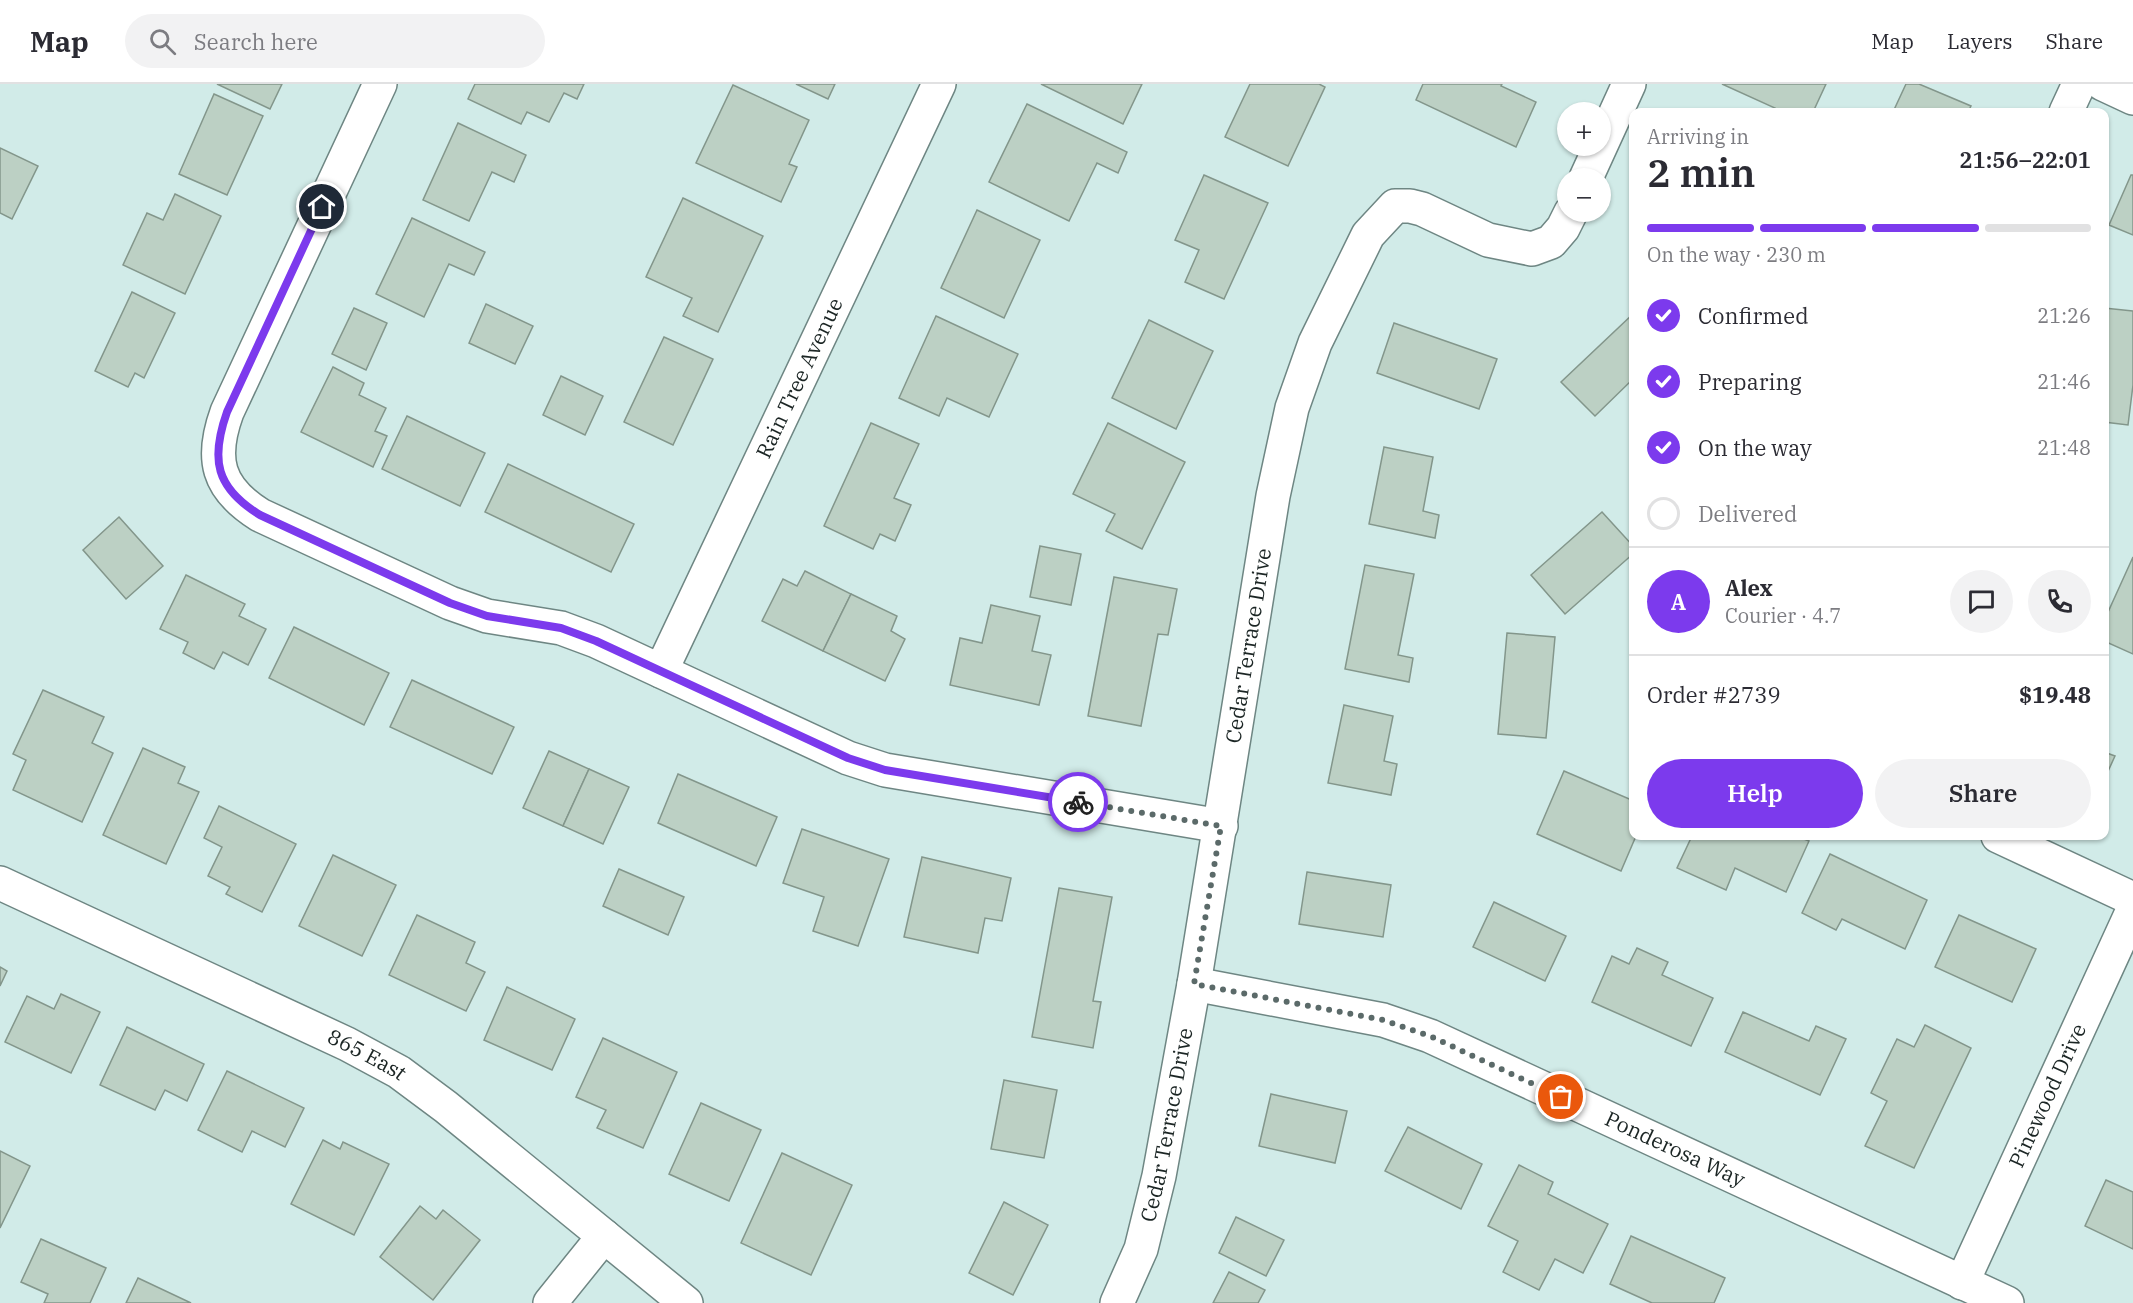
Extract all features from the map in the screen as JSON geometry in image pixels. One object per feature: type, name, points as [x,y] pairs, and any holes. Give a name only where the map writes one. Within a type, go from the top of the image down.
[{"type":"street","points":[[380,84],[220,431],[220,471],[228,490],[243,505],[450,603],[487,616],[561,628],[596,641],[848,758],[885,770],[1221,826]]},
{"type":"street","name":"Rain Tree Avenue","points":[[661,671],[939,84]]},
{"type":"street","points":[[1591,168],[1629,84]]},
{"type":"street","points":[[2068,108],[2079,84]]},
{"type":"street","points":[[2103,84],[2133,98]]},
{"type":"street","name":"Cedar Terrace Drive","points":[[1117,1303],[1141,1249],[1159,1176],[1221,826],[1273,496],[1293,408],[1315,343],[1368,235],[1395,206],[1410,206],[1435,214],[1488,240],[1532,249],[1551,242],[1566,222]]},
{"type":"street","points":[[2007,840],[2133,899]]},
{"type":"street","name":"865 East","points":[[0,883],[347,1044],[399,1072],[446,1107],[686,1303]]},
{"type":"street","name":"Pinewood Drive","points":[[1962,1283],[2133,910]]},
{"type":"street","name":"Ponderosa Way","points":[[1194,984],[1383,1020],[1430,1036],[2007,1303]]},
{"type":"street","points":[[550,1303],[604,1236]]},
{"type":"building","points":[[217,84],[282,84],[270,109]]},
{"type":"building","points":[[475,84],[584,84],[577,99],[564,93],[549,122],[527,112],[521,124],[468,99]]},
{"type":"building","points":[[796,84],[835,84],[828,99]]},
{"type":"building","points":[[1041,84],[1142,84],[1123,124]]},
{"type":"building","points":[[1250,84],[1319,84],[1325,87],[1288,166],[1225,137]]},
{"type":"building","points":[[1423,84],[1502,84],[1501,86],[1536,102],[1516,147],[1416,100]]},
{"type":"building","points":[[1722,84],[1826,84],[1815,108],[1775,108]]},
{"type":"building","points":[[1906,84],[1919,84],[1971,106],[1970,108],[1895,108]]},
{"type":"building","points":[[733,85],[809,120],[789,164],[797,167],[781,202],[696,163]]},
{"type":"building","points":[[214,94],[263,116],[227,195],[179,174]]},
{"type":"building","points":[[1027,104],[1127,152],[1118,173],[1097,163],[1069,221],[989,182]]},
{"type":"building","points":[[458,123],[526,155],[514,182],[492,172],[469,221],[423,200]]},
{"type":"building","points":[[0,148],[38,166],[12,219],[0,213]]},
{"type":"building","points":[[1204,175],[1268,203],[1224,299],[1185,282],[1199,250],[1175,240]]},
{"type":"building","points":[[2131,175],[2133,175],[2133,235],[2109,225]]},
{"type":"building","points":[[175,194],[221,216],[185,294],[123,265],[147,213],[163,220]]},
{"type":"building","points":[[683,198],[763,236],[718,332],[683,316],[692,298],[646,277]]},
{"type":"building","points":[[977,210],[1040,240],[1004,318],[941,288]]},
{"type":"building","points":[[412,218],[485,252],[474,275],[449,264],[424,317],[376,294]]},
{"type":"building","points":[[132,292],[175,313],[144,378],[135,373],[128,387],[95,371]]},
{"type":"building","points":[[486,304],[533,326],[515,364],[469,343]]},
{"type":"building","points":[[354,308],[387,323],[366,370],[332,354]]},
{"type":"building","points":[[2109,309],[2133,311],[2133,385],[2128,425],[2109,423]]},
{"type":"building","points":[[936,316],[1018,354],[989,417],[947,398],[939,416],[899,398]]},
{"type":"building","points":[[1629,318],[1629,383],[1595,416],[1561,382]]},
{"type":"building","points":[[1149,320],[1213,351],[1176,429],[1112,398]]},
{"type":"building","points":[[1394,323],[1497,359],[1479,409],[1377,373]]},
{"type":"building","points":[[664,337],[713,359],[673,445],[624,422]]},
{"type":"building","points":[[333,367],[364,383],[359,395],[386,408],[375,431],[387,436],[373,467],[301,432]]},
{"type":"building","points":[[561,376],[603,396],[585,435],[543,415]]},
{"type":"building","points":[[407,416],[485,453],[460,506],[382,469]]},
{"type":"building","points":[[871,423],[919,444],[894,498],[911,505],[895,541],[880,534],[873,549],[824,526]]},
{"type":"building","points":[[1108,423],[1185,462],[1142,549],[1106,531],[1115,514],[1073,494]]},
{"type":"building","points":[[1384,447],[1433,457],[1423,511],[1439,515],[1435,538],[1369,524]]},
{"type":"building","points":[[508,464],[634,524],[611,572],[485,512]]},
{"type":"building","points":[[1602,512],[1629,542],[1629,557],[1565,614],[1531,575]]},
{"type":"building","points":[[119,517],[163,566],[126,599],[83,550]]},
{"type":"building","points":[[1040,546],[1081,554],[1071,605],[1030,597]]},
{"type":"building","points":[[2133,557],[2133,654],[2109,643],[2109,610]]},
{"type":"building","points":[[1365,565],[1414,574],[1398,655],[1413,658],[1409,682],[1345,669]]},
{"type":"building","points":[[805,571],[851,594],[823,651],[762,621],[783,579],[797,586]]},
{"type":"building","points":[[186,575],[245,604],[239,616],[266,629],[248,665],[223,652],[214,669],[183,653],[188,642],[160,629]]},
{"type":"building","points":[[1114,577],[1177,589],[1168,635],[1158,634],[1141,726],[1088,716]]},
{"type":"building","points":[[851,594],[897,616],[891,631],[905,639],[885,681],[823,651]]},
{"type":"building","points":[[991,605],[1040,616],[1032,651],[1051,655],[1039,705],[950,685],[960,638],[982,643]]},
{"type":"building","points":[[294,627],[389,673],[364,725],[269,678]]},
{"type":"building","points":[[1507,633],[1555,637],[1546,738],[1498,734]]},
{"type":"building","points":[[412,680],[514,727],[492,774],[390,727]]},
{"type":"building","points":[[43,690],[104,717],[92,743],[113,753],[82,822],[13,790],[26,760],[13,754]]},
{"type":"building","points":[[1344,705],[1393,716],[1384,761],[1397,764],[1391,795],[1328,783]]},
{"type":"building","points":[[143,748],[185,767],[178,783],[199,792],[166,864],[103,835]]},
{"type":"building","points":[[549,751],[589,769],[563,826],[523,808]]},
{"type":"building","points":[[2109,754],[2115,756],[2109,769]]},
{"type":"building","points":[[589,769],[629,787],[603,844],[563,826]]},
{"type":"building","points":[[1564,771],[1629,799],[1629,840],[1634,840],[1621,871],[1537,834]]},
{"type":"building","points":[[678,774],[777,817],[756,866],[658,823]]},
{"type":"building","points":[[219,806],[296,844],[262,912],[226,894],[230,887],[208,876],[222,847],[204,838]]},
{"type":"building","points":[[802,829],[889,859],[858,946],[813,931],[824,897],[783,883]]},
{"type":"building","points":[[1690,840],[1809,841],[1786,892],[1735,868],[1726,890],[1677,868]]},
{"type":"building","points":[[1830,854],[1927,900],[1905,949],[1842,919],[1836,930],[1802,913]]},
{"type":"building","points":[[333,855],[396,885],[362,956],[299,926]]},
{"type":"building","points":[[922,857],[1011,878],[1002,921],[985,918],[978,953],[904,937]]},
{"type":"building","points":[[619,869],[684,897],[668,935],[603,906]]},
{"type":"building","points":[[1307,872],[1391,885],[1383,937],[1299,924]]},
{"type":"building","points":[[1059,888],[1112,897],[1093,1001],[1101,1002],[1093,1048],[1032,1037]]},
{"type":"building","points":[[1494,902],[1566,936],[1545,981],[1473,947]]},
{"type":"building","points":[[417,915],[475,942],[466,963],[485,972],[466,1011],[389,975]]},
{"type":"building","points":[[1959,915],[2036,949],[2012,1002],[1935,967]]},
{"type":"building","points":[[1637,948],[1668,962],[1662,975],[1713,998],[1691,1046],[1592,1002],[1612,956],[1629,964]]},
{"type":"building","points":[[0,967],[7,971],[0,986]]},
{"type":"building","points":[[507,987],[575,1019],[552,1070],[484,1040]]},
{"type":"building","points":[[61,994],[100,1012],[71,1073],[5,1042],[27,996],[54,1009]]},
{"type":"building","points":[[1743,1012],[1809,1041],[1816,1026],[1846,1039],[1820,1095],[1725,1052]]},
{"type":"building","points":[[1925,1025],[1971,1048],[1914,1168],[1865,1146],[1887,1101],[1871,1093],[1897,1039],[1914,1047]]},
{"type":"building","points":[[127,1027],[204,1064],[187,1101],[165,1090],[155,1110],[100,1085]]},
{"type":"building","points":[[603,1038],[677,1072],[643,1148],[597,1128],[606,1110],[576,1097]]},
{"type":"building","points":[[227,1071],[304,1108],[285,1147],[252,1131],[242,1152],[198,1130]]},
{"type":"building","points":[[1004,1080],[1057,1090],[1044,1158],[991,1149]]},
{"type":"building","points":[[1271,1094],[1347,1111],[1335,1163],[1259,1146]]},
{"type":"building","points":[[701,1103],[761,1130],[729,1201],[669,1174]]},
{"type":"building","points":[[1408,1127],[1482,1164],[1461,1209],[1385,1171]]},
{"type":"building","points":[[323,1140],[340,1149],[343,1142],[389,1164],[354,1235],[291,1204]]},
{"type":"building","points":[[0,1151],[30,1166],[0,1228]]},
{"type":"building","points":[[782,1153],[852,1185],[811,1275],[741,1243]]},
{"type":"building","points":[[1519,1165],[1553,1182],[1548,1194],[1608,1224],[1583,1273],[1555,1259],[1539,1290],[1503,1272],[1518,1241],[1488,1226]]},
{"type":"building","points":[[2106,1180],[2133,1192],[2133,1249],[2085,1226]]},
{"type":"building","points":[[1004,1202],[1048,1225],[1013,1295],[969,1273]]},
{"type":"building","points":[[420,1206],[436,1219],[443,1210],[480,1240],[433,1300],[380,1257]]},
{"type":"building","points":[[1236,1217],[1284,1240],[1266,1276],[1219,1253]]},
{"type":"building","points":[[1631,1236],[1725,1278],[1714,1303],[1652,1303],[1610,1284]]},
{"type":"building","points":[[41,1239],[106,1268],[90,1303],[44,1303],[48,1294],[21,1282]]},
{"type":"building","points":[[1229,1272],[1265,1290],[1258,1303],[1213,1303]]},
{"type":"building","points":[[138,1278],[191,1303],[126,1303]]},
{"type":"way so far","points":[[1078,802],[1221,826],[1194,984],[1383,1020],[1430,1036],[1561,1097]]},
{"type":"route","points":[[322,207],[220,431],[220,471],[228,490],[243,505],[450,603],[487,616],[561,628],[596,641],[848,758],[885,770],[1078,802]]}]
